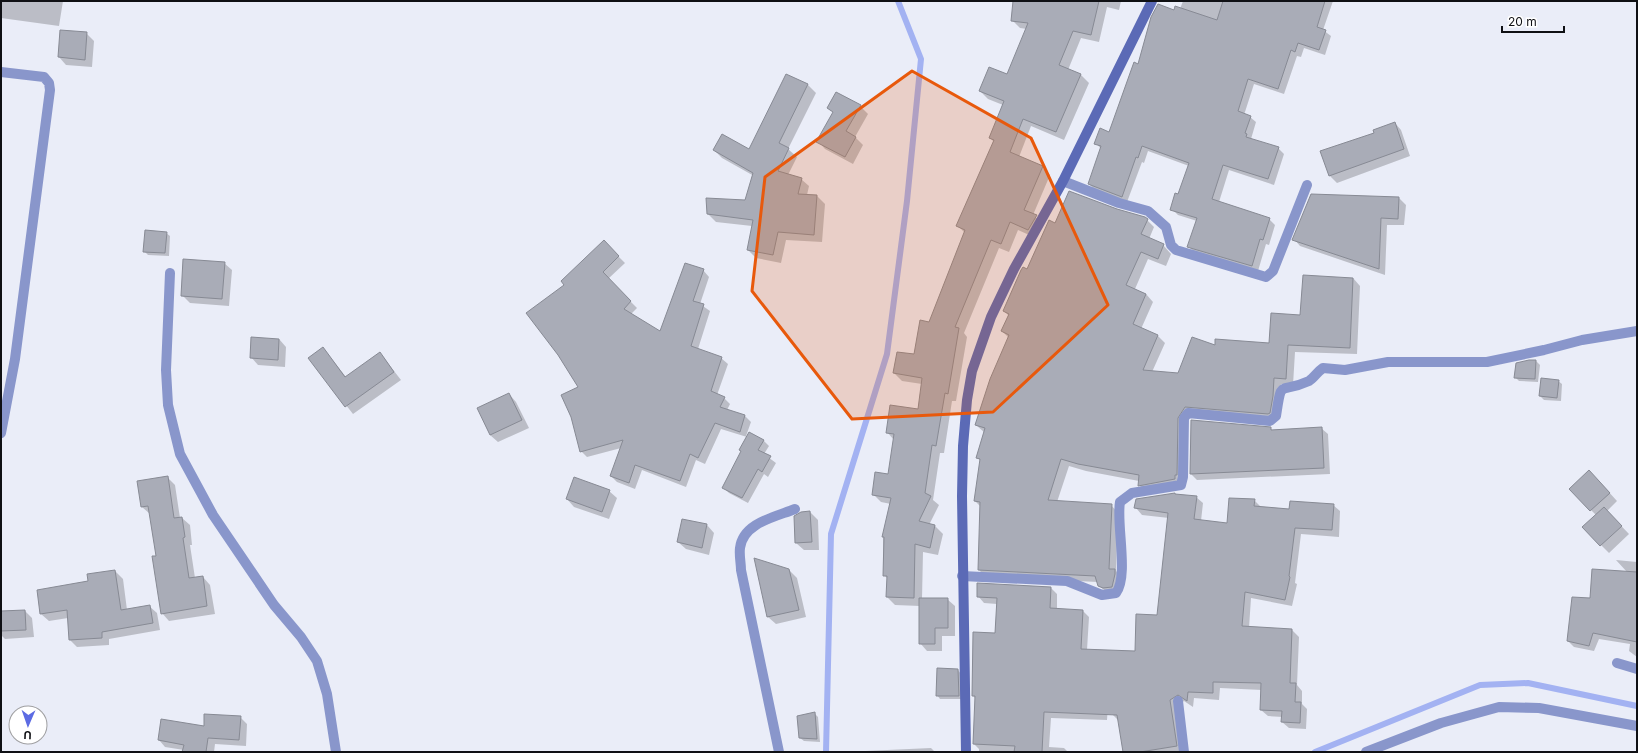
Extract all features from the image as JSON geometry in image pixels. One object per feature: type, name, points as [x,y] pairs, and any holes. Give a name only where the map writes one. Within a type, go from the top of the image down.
[{"type":"main road","points":[[966,752],[962,576],[963,446],[967,400],[972,371],[990,318],[1014,269],[1062,181],[1152,1]]},
{"type":"street","points":[[1,72],[44,77],[50,90],[15,359],[1,433]]},
{"type":"street","points":[[1062,181],[1119,203],[1148,211],[1166,227],[1171,245],[1176,250],[1266,277],[1274,271],[1307,185]]},
{"type":"street","points":[[170,273],[166,370],[168,405],[180,454],[213,515],[274,605],[301,638],[317,662],[327,694],[336,752]]},
{"type":"street","points":[[962,576],[1067,581],[1102,595],[1116,594],[1120,587],[1121,569],[1119,503],[1132,493],[1181,485],[1183,477],[1184,418],[1188,413],[1270,421],[1276,416],[1278,393],[1281,389],[1307,381],[1323,368],[1346,370],[1388,362],[1487,362],[1582,340],[1637,331]]},
{"type":"street","points":[[779,752],[741,570],[740,549],[745,535],[754,527],[794,509]]},
{"type":"street","points":[[1617,663],[1637,669]]},
{"type":"street","points":[[1178,701],[1184,752]]},
{"type":"street","points":[[1366,752],[1441,723],[1499,707],[1539,708],[1637,726]]},
{"type":"highlighted area","points":[[912,71],[1031,138],[1108,305],[993,412],[852,419],[752,291],[765,177]]},
{"type":"building","points":[[1013,1],[1099,1],[1091,35],[1073,31],[1059,65],[1081,74],[1056,132],[1023,119],[1010,152],[1043,166],[1024,210],[1037,215],[1028,230],[1010,222],[1001,244],[991,240],[955,327],[959,328],[948,394],[945,393],[936,446],[932,445],[925,493],[931,496],[919,521],[935,525],[930,548],[915,544],[914,598],[886,597],[887,576],[883,576],[884,537],[882,537],[891,498],[872,495],[875,472],[888,474],[894,434],[886,433],[890,405],[918,409],[922,378],[893,373],[897,352],[914,354],[920,320],[929,322],[965,230],[956,226],[994,140],[989,138],[1004,101],[979,91],[989,67],[1007,74],[1028,23],[1011,21]]},
{"type":"building","points":[[1223,1],[1325,1],[1317,27],[1326,30],[1319,50],[1298,43],[1295,52],[1291,50],[1278,89],[1248,79],[1238,111],[1251,116],[1245,133],[1247,134],[1246,137],[1279,147],[1268,179],[1223,165],[1212,199],[1270,218],[1263,240],[1260,239],[1252,266],[1187,247],[1197,218],[1170,210],[1175,193],[1178,194],[1189,163],[1142,146],[1138,158],[1136,157],[1122,197],[1088,184],[1101,146],[1094,144],[1100,128],[1109,132],[1134,62],[1138,64],[1151,17],[1158,4],[1174,10],[1175,6],[1217,20]]},
{"type":"building","points":[[60,30],[87,32],[85,60],[58,57]]},
{"type":"building","points":[[786,74],[808,84],[779,143],[789,148],[778,171],[802,178],[798,194],[817,195],[814,235],[778,232],[773,255],[747,250],[753,220],[707,214],[706,198],[745,200],[753,173],[713,150],[722,134],[749,149]]},
{"type":"building","points":[[836,92],[861,105],[846,131],[856,137],[845,157],[816,142],[833,112],[827,108]]},
{"type":"building","points":[[1395,122],[1404,149],[1329,176],[1320,151],[1374,133],[1373,130]]},
{"type":"building","points":[[1069,191],[1117,209],[1145,217],[1148,219],[1141,234],[1164,244],[1158,259],[1141,252],[1126,285],[1146,294],[1133,324],[1158,335],[1143,370],[1178,373],[1192,337],[1215,345],[1215,339],[1269,343],[1271,313],[1300,315],[1303,275],[1353,278],[1350,348],[1288,345],[1286,379],[1274,378],[1273,396],[1270,413],[1268,414],[1185,407],[1178,418],[1177,475],[1175,475],[1175,479],[1138,486],[1139,475],[1078,464],[1061,459],[1048,500],[1112,504],[1109,569],[1115,569],[1115,574],[1112,587],[1103,588],[1098,586],[1095,576],[978,570],[980,502],[974,501],[980,459],[976,458],[985,428],[975,425],[990,379],[1009,335],[1001,331],[1009,314],[1003,311],[1021,270],[1023,267],[1027,269],[1049,220],[1055,223]]},
{"type":"building","points":[[1311,194],[1399,197],[1398,219],[1381,218],[1379,269],[1292,240]]},
{"type":"building","points":[[145,230],[167,232],[165,253],[143,252]]},
{"type":"building","points":[[604,240],[619,256],[603,272],[631,301],[624,309],[660,331],[685,263],[704,269],[693,301],[704,304],[691,346],[722,357],[711,391],[725,397],[720,407],[745,415],[740,432],[715,423],[698,458],[690,454],[680,481],[635,465],[629,483],[610,476],[623,440],[580,452],[571,417],[561,395],[578,387],[558,355],[526,313],[564,285],[561,281]]},
{"type":"building","points":[[183,259],[225,262],[222,299],[181,296]]},
{"type":"building","points":[[251,337],[279,339],[278,360],[250,358]]},
{"type":"building","points":[[323,347],[345,377],[380,352],[394,372],[345,407],[308,358]]},
{"type":"building","points":[[1536,360],[1535,379],[1514,378],[1516,363]]},
{"type":"building","points":[[1541,378],[1559,380],[1557,398],[1539,396]]},
{"type":"building","points":[[509,393],[522,420],[490,435],[477,408]]},
{"type":"building","points":[[1191,420],[1271,427],[1271,430],[1322,427],[1324,468],[1190,474]]},
{"type":"building","points":[[749,432],[764,440],[758,450],[771,456],[762,472],[758,469],[742,498],[722,488]]},
{"type":"building","points":[[1589,470],[1610,493],[1590,511],[1569,489]]},
{"type":"building","points":[[168,476],[174,518],[182,517],[185,537],[183,538],[189,578],[203,576],[207,606],[161,614],[152,556],[156,556],[148,506],[141,507],[137,481]]},
{"type":"building","points":[[574,477],[610,490],[602,512],[566,499]]},
{"type":"building","points":[[1175,493],[1197,496],[1194,519],[1227,523],[1229,498],[1255,499],[1254,506],[1289,509],[1290,501],[1334,504],[1332,530],[1295,528],[1290,577],[1285,600],[1245,592],[1242,626],[1292,629],[1290,683],[1296,683],[1295,702],[1301,702],[1300,723],[1281,722],[1282,711],[1260,710],[1261,683],[1213,682],[1213,693],[1188,692],[1187,701],[1178,695],[1170,700],[1177,746],[1140,752],[1123,752],[1117,715],[1044,712],[1042,752],[1014,752],[1015,746],[973,744],[975,696],[972,696],[973,632],[995,633],[997,598],[977,597],[977,583],[1051,587],[1050,608],[1083,610],[1081,649],[1135,651],[1136,614],[1157,615],[1168,513],[1134,508],[1136,499]]},
{"type":"building","points":[[1604,507],[1622,526],[1600,546],[1582,527]]},
{"type":"building","points":[[810,511],[812,542],[795,543],[794,516],[801,512]]},
{"type":"building","points":[[682,519],[707,524],[702,548],[677,542]]},
{"type":"building","points":[[754,558],[789,569],[799,610],[767,617]]},
{"type":"building","points":[[1592,569],[1637,572],[1637,642],[1593,633],[1589,646],[1567,641],[1572,597],[1590,598]]},
{"type":"building","points":[[115,570],[121,610],[150,605],[153,623],[102,632],[102,638],[69,640],[67,610],[40,614],[37,590],[88,581],[87,574]]},
{"type":"building","points":[[919,598],[948,598],[948,628],[935,628],[935,644],[919,644]]},
{"type":"building","points":[[25,610],[26,630],[1,631],[1,611]]},
{"type":"building","points":[[937,668],[958,669],[959,696],[936,696]]},
{"type":"building","points":[[815,712],[817,739],[799,738],[797,716]]},
{"type":"building","points":[[204,714],[241,716],[239,740],[208,738],[206,752],[182,752],[184,745],[158,740],[161,719],[204,726]]},
{"type":"waterway","points":[[826,752],[831,534],[887,354],[907,201],[921,59],[898,1]]},
{"type":"waterway","points":[[1315,752],[1480,685],[1528,683],[1637,706]]}]
